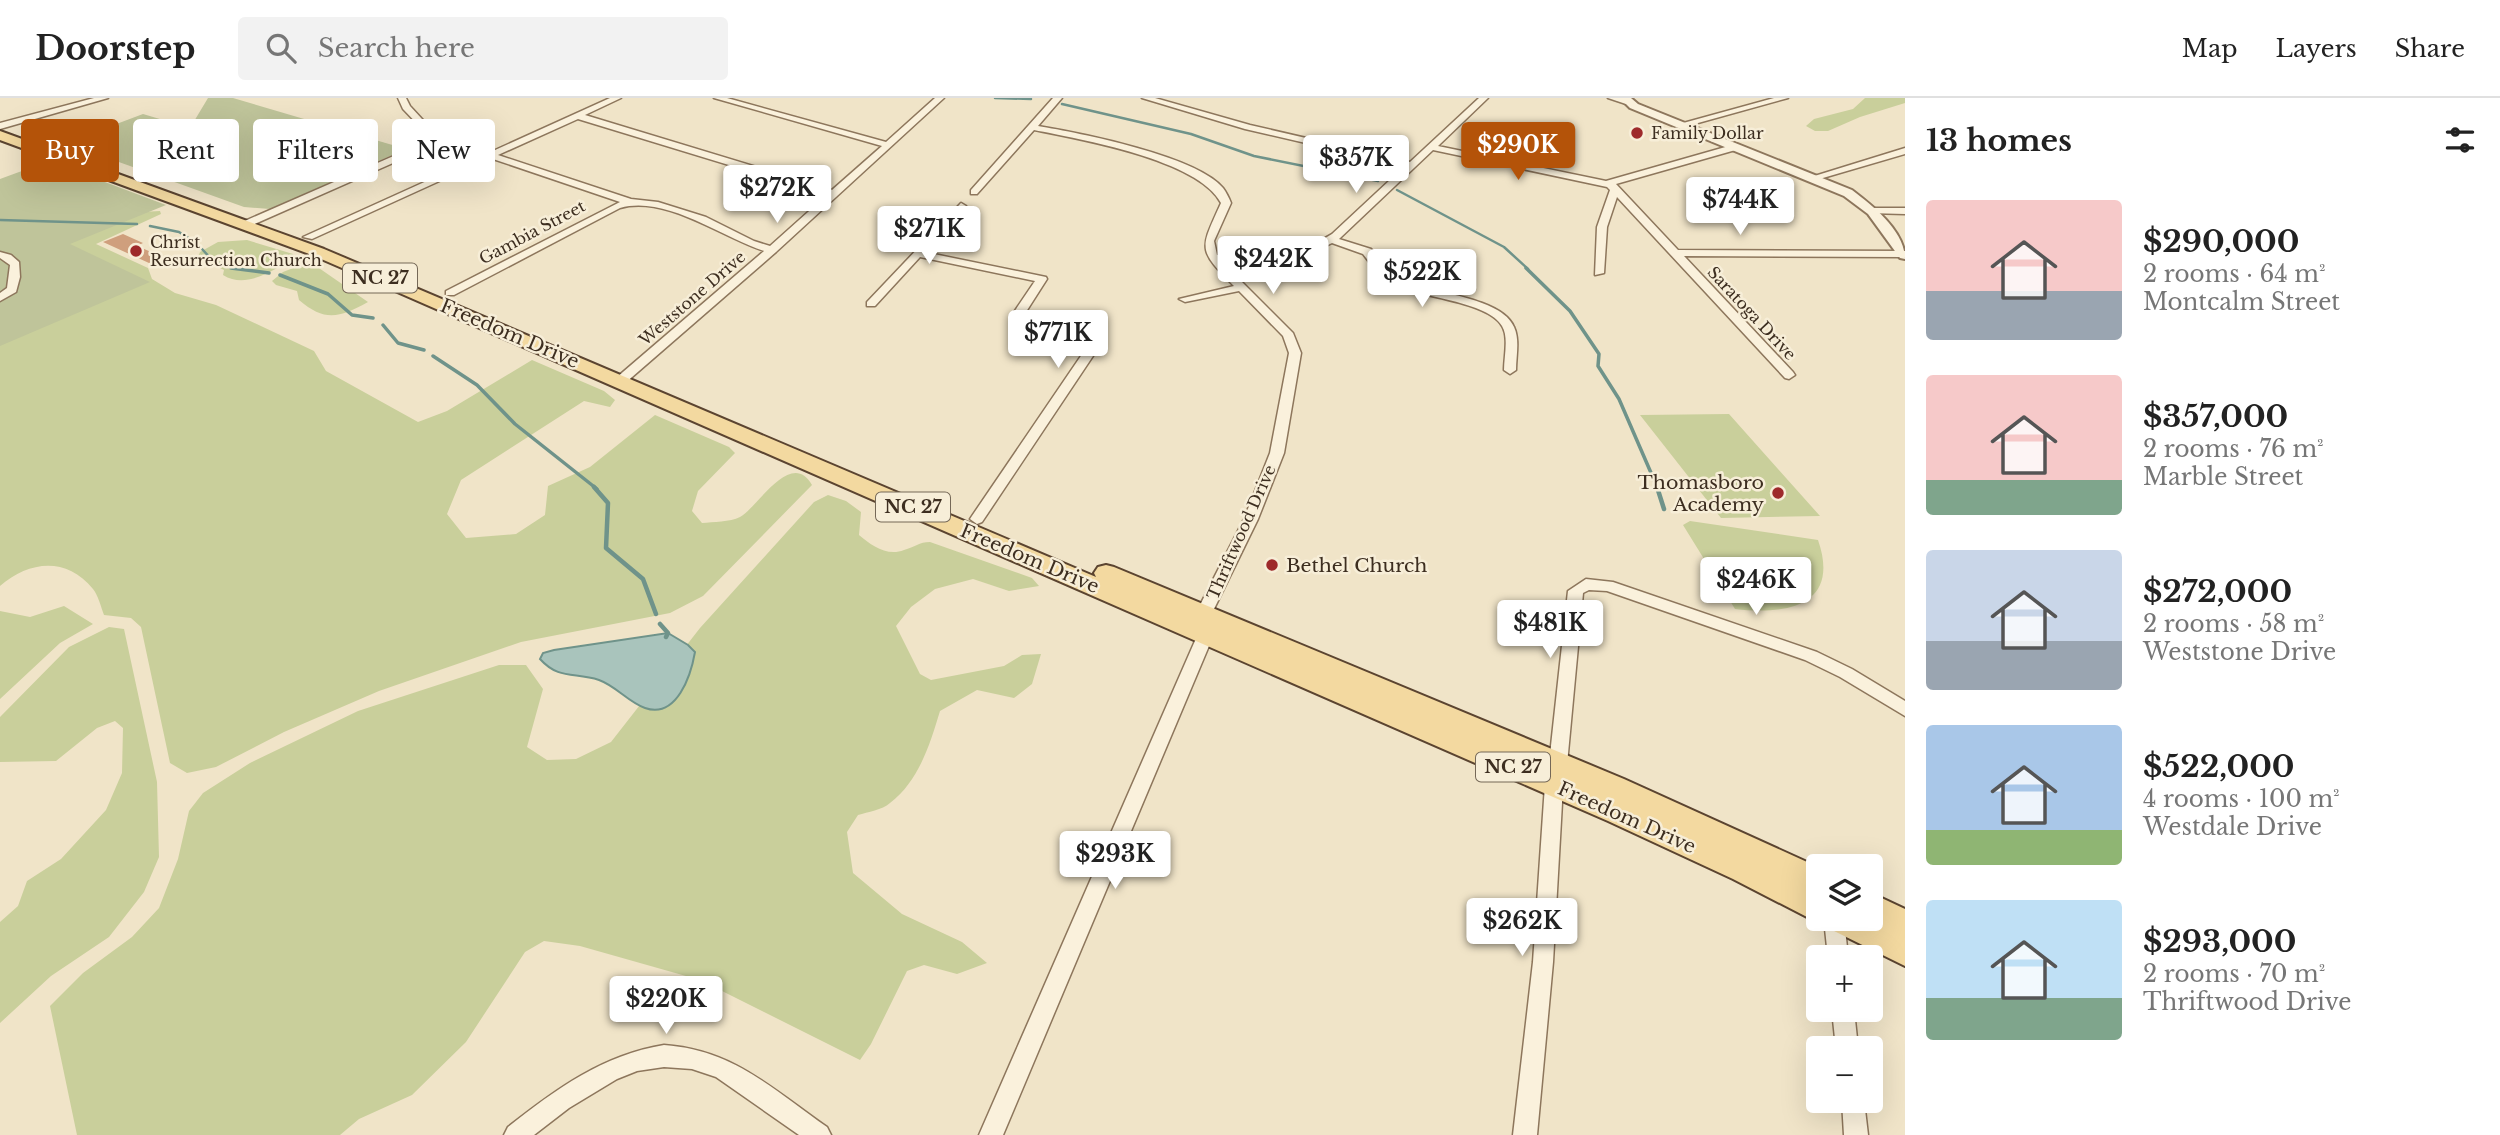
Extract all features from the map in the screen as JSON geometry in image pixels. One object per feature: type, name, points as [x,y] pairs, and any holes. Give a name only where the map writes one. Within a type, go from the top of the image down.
[{"type":"main road","name":"Freedom Drive","points":[[1,127],[21,137]]},
{"type":"main road","name":"Freedom Drive","points":[[1,127],[133,174]]},
{"type":"main road","name":"Freedom Drive","points":[[119,178],[251,222],[307,237],[450,293],[626,376]]},
{"type":"main road","name":"Freedom Drive","points":[[155,182],[348,265],[626,376],[982,529],[999,539],[1173,610],[1556,774],[1806,876]]},
{"type":"main road","name":"Freedom Drive","points":[[1205,624],[1430,710],[1806,901]]},
{"type":"main road","points":[[1883,913],[1905,925]]},
{"type":"main road","points":[[1865,931],[1905,951]]},
{"type":"street","points":[[1,127],[104,98]]},
{"type":"street","points":[[251,222],[413,152],[427,143],[430,132],[405,107],[402,98]]},
{"type":"street","points":[[495,152],[617,98]]},
{"type":"street","points":[[718,98],[888,145]]},
{"type":"street","points":[[974,192],[1058,98]]},
{"type":"street","points":[[1146,98],[1248,127],[1411,165]]},
{"type":"street","points":[[1031,127],[1107,141],[1200,175],[1219,187],[1226,197],[1226,203],[1209,241],[1212,258],[1298,253],[1331,240],[1484,98]]},
{"type":"street","points":[[1612,98],[1625,100],[1679,125],[1848,193],[1872,211],[1905,254]]},
{"type":"street","points":[[1679,125],[1784,98]]},
{"type":"street","name":"Weststone Drive","points":[[626,376],[772,250],[934,100]]},
{"type":"street","points":[[578,116],[834,194]]},
{"type":"street","points":[[1430,147],[1612,186],[1736,147]]},
{"type":"street","points":[[1813,178],[1905,151]]},
{"type":"street","points":[[495,157],[630,202],[672,209],[702,219],[750,243],[772,250]]},
{"type":"street","points":[[307,237],[429,182]]},
{"type":"street","points":[[1599,273],[1602,227],[1612,186]]},
{"type":"street","name":"Saratoga Drive","points":[[1612,186],[1789,375]]},
{"type":"street","name":"Gambia Street","points":[[450,293],[616,206],[630,202]]},
{"type":"street","points":[[871,304],[961,206]]},
{"type":"street","points":[[1872,211],[1905,211]]},
{"type":"street","points":[[1331,240],[1370,253],[1382,274],[1395,284],[1482,308],[1500,316],[1509,327],[1510,370]]},
{"type":"street","points":[[1675,253],[1905,254]]},
{"type":"street","points":[[918,254],[1042,279],[1018,315],[1016,325],[1027,330],[1084,338],[1091,342],[1092,350],[982,529]]},
{"type":"street","points":[[0,256],[7,257],[15,264],[15,277],[12,290],[0,298]]},
{"type":"street","name":"Thriftwood Drive","points":[[991,1135],[1277,453],[1295,352],[1289,335],[1212,258]]},
{"type":"street","points":[[1185,299],[1240,288]]},
{"type":"street","points":[[1525,1135],[1543,962],[1556,774],[1576,591],[1586,584],[1608,586],[1811,656],[1835,667],[1905,709]]},
{"type":"street","points":[[516,1135],[563,1097],[599,1074],[635,1061],[682,1057],[723,1069],[819,1135]]},
{"type":"street","points":[[1854,1113],[1856,1135]]},
{"type":"green space","points":[[208,98],[233,98],[304,119],[253,119],[253,182],[331,182],[270,209],[244,207],[174,182],[239,182],[239,119],[195,119]]},
{"type":"green space","points":[[1865,98],[1905,98],[1905,103],[1860,117],[1828,131],[1815,131],[1806,126],[1814,119],[1853,109]]},
{"type":"green space","points":[[143,114],[160,119],[133,119],[133,167],[119,162],[119,123]]},
{"type":"green space","points":[[378,141],[392,145],[392,155],[378,161]]},
{"type":"green space","points":[[21,171],[21,182],[105,182],[166,205],[70,244],[150,282],[0,346],[0,179]]},
{"type":"green space","points":[[160,211],[161,214],[96,244],[148,268],[152,279],[175,293],[216,305],[314,351],[326,371],[418,422],[447,411],[532,360],[604,391],[615,400],[610,407],[584,401],[461,480],[447,514],[466,538],[516,534],[545,515],[548,486],[590,467],[655,415],[729,447],[735,453],[698,491],[692,511],[702,523],[740,517],[784,476],[794,473],[804,475],[812,485],[703,596],[670,613],[521,642],[379,691],[284,732],[216,767],[187,773],[170,763],[141,627],[131,618],[104,615],[93,589],[82,578],[59,567],[35,567],[23,571],[0,586],[0,336],[51,217]]},
{"type":"green space","points":[[247,240],[293,254],[295,258],[260,276],[241,280],[223,275],[224,270],[198,257],[200,252],[218,242]]},
{"type":"green space","points":[[306,263],[316,266],[368,302],[349,312],[325,315],[299,300],[297,291],[276,285],[272,281],[283,272]]},
{"type":"green space","points":[[1729,414],[1820,516],[1721,518],[1640,415]]},
{"type":"green space","points":[[828,495],[846,501],[861,512],[859,535],[880,549],[898,552],[930,542],[1032,578],[1039,586],[1009,591],[973,579],[935,589],[911,607],[896,626],[920,674],[931,680],[1004,666],[1022,655],[1041,654],[1032,684],[1014,698],[977,690],[940,711],[927,749],[909,784],[887,805],[858,815],[847,832],[853,873],[902,914],[962,942],[987,963],[957,974],[924,965],[907,971],[871,1044],[860,1060],[700,980],[580,946],[544,941],[525,952],[466,1042],[412,1095],[359,1119],[340,1135],[77,1135],[50,1006],[83,973],[132,937],[159,908],[178,859],[189,811],[203,793],[250,763],[358,711],[499,665],[526,665],[543,689],[527,747],[547,760],[576,759],[611,742],[700,628],[814,502]]},
{"type":"green space","points":[[1690,521],[1818,540],[1823,562],[1822,579],[1815,592],[1804,602],[1790,607],[1773,610],[1735,609],[1683,525]]},
{"type":"green space","points":[[64,606],[93,624],[60,643],[0,699],[0,611],[30,617]]},
{"type":"green space","points":[[109,627],[124,629],[157,782],[159,857],[144,892],[109,937],[51,976],[0,1023],[0,922],[18,906],[27,881],[61,859],[106,810],[122,773],[123,728],[115,721],[97,728],[56,761],[0,762],[0,717],[69,647]]},
{"type":"water","points":[[668,633],[695,652],[686,683],[680,693],[666,707],[656,710],[639,705],[599,680],[560,673],[540,659],[543,653],[554,650]]},
{"type":"building","name":"Christ Resurrection Church","points":[[123,234],[143,243],[137,246],[163,257],[149,263],[103,242]]},
{"type":"waterway","points":[[995,98],[1031,99]]},
{"type":"waterway","points":[[1062,104],[1191,134],[1254,156],[1378,181]]},
{"type":"waterway","points":[[1397,190],[1504,247],[1528,269]]},
{"type":"waterway","points":[[0,220],[137,224]]},
{"type":"waterway","points":[[150,226],[179,232],[198,244]]},
{"type":"waterway","points":[[202,249],[214,262],[242,269]]},
{"type":"waterway","points":[[231,268],[269,273]]},
{"type":"waterway","points":[[1526,268],[1570,311],[1599,354],[1598,366],[1619,399],[1658,489]]},
{"type":"waterway","points":[[280,275],[328,294],[352,315],[373,318]]},
{"type":"waterway","points":[[383,325],[398,343],[424,350]]},
{"type":"waterway","points":[[433,356],[477,385],[515,424],[597,489]]},
{"type":"waterway","points":[[594,487],[608,503],[606,548],[643,579],[656,614]]},
{"type":"waterway","points":[[1657,487],[1664,509]]},
{"type":"waterway","points":[[660,624],[668,633],[666,637]]},
{"type":"place","name":"Family Dollar","points":[[1637,133]]},
{"type":"place","name":"Christ Resurrection Church","points":[[136,251]]},
{"type":"place","name":"Thomasboro Academy","points":[[1778,493]]},
{"type":"place","name":"Bethel Church","points":[[1272,565]]}]
